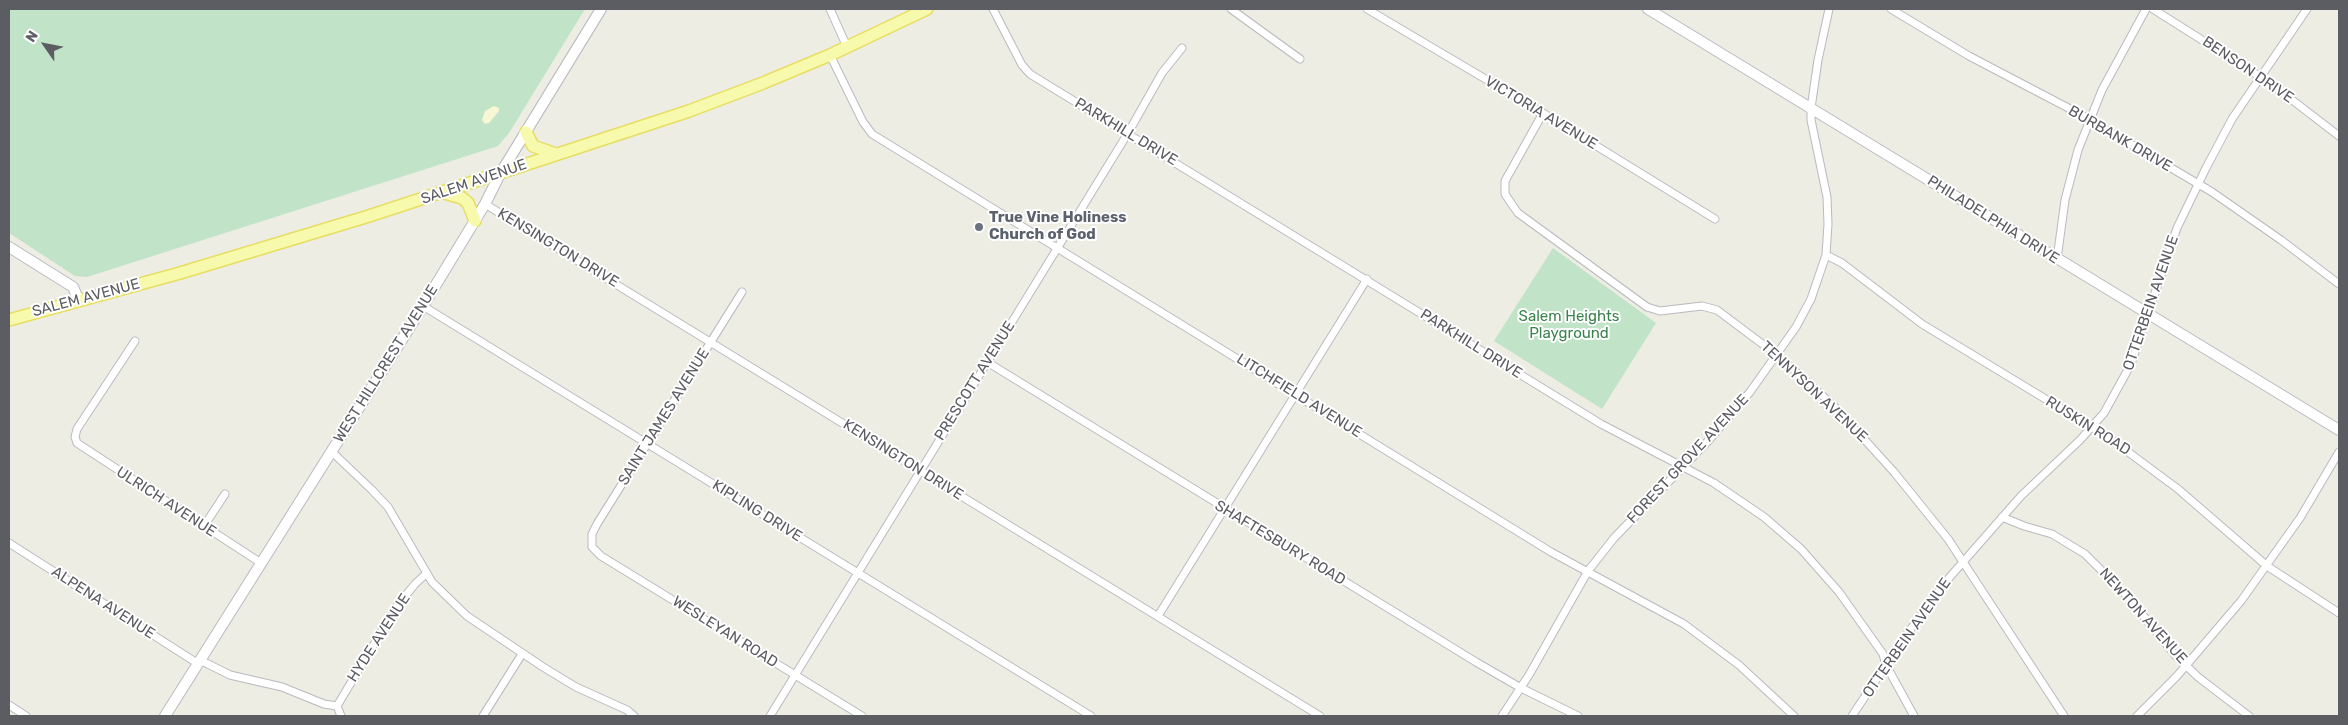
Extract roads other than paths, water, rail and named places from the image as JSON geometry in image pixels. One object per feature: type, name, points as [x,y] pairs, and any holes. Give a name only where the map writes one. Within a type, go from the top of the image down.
[{"type":"main road","name":"SALEM AVENUE","points":[[9,320],[80,301],[442,193],[556,154],[689,112],[763,84],[927,9]]},
{"type":"main road","points":[[526,132],[533,146],[556,154]]},
{"type":"main road","points":[[442,193],[462,198],[468,203],[475,220]]},
{"type":"street","name":"WEST HILLCREST AVENUE","points":[[165,716],[423,306],[485,204],[500,174],[601,9]]},
{"type":"street","points":[[830,9],[847,47]]},
{"type":"street","name":"PARKHILL DRIVE","points":[[994,9],[1025,70],[1601,424],[1682,468],[1714,483],[1742,501],[1801,549],[1845,599],[1883,654],[1886,665],[1914,716]]},
{"type":"street","points":[[1231,9],[1300,59]]},
{"type":"street","name":"VICTORIA AVENUE","points":[[1367,9],[1543,113],[1715,219]]},
{"type":"street","name":"PHILADELPHIA DRIVE","points":[[1648,9],[2339,430]]},
{"type":"street","name":"FOREST GROVE AVENUE","points":[[1502,716],[1521,688],[1588,571],[1614,538],[1682,468],[1750,392],[1777,355],[1811,299],[1826,255],[1828,224],[1827,197],[1814,136],[1811,108],[1818,60],[1829,9]]},
{"type":"street","name":"BURBANK DRIVE","points":[[1891,9],[1969,56],[2090,120],[2199,184],[2274,234],[2339,284]]},
{"type":"street","points":[[2057,259],[2069,183],[2078,150],[2116,62],[2146,9]]},
{"type":"street","name":"BENSON DRIVE","points":[[2153,9],[2260,76],[2339,136]]},
{"type":"street","name":"OTTERBEIN AVENUE","points":[[1852,716],[1933,599],[1963,561],[2002,517],[2092,427],[2120,386],[2136,351],[2177,228],[2232,119],[2307,9]]},
{"type":"street","name":"PRESCOTT AVENUE","points":[[770,716],[1128,133],[1162,73],[1182,48]]},
{"type":"street","name":"LITCHFIELD AVENUE","points":[[830,55],[869,132],[1551,552],[1658,609],[1716,647],[1767,689],[1794,716]]},
{"type":"street","name":"TENNYSON AVENUE","points":[[1543,113],[1505,181],[1506,194],[1518,213],[1647,307],[1660,311],[1697,306],[1711,308],[1750,333],[1833,405],[1916,498],[1963,561],[2064,716]]},
{"type":"street","name":"KENSINGTON DRIVE","points":[[485,204],[1320,716]]},
{"type":"street","points":[[9,247],[73,288],[80,301]]},
{"type":"street","name":"RUSKIN ROAD","points":[[1826,255],[1842,263],[1922,324],[2092,427],[2138,458],[2178,489],[2267,566],[2339,612]]},
{"type":"street","points":[[1158,616],[1367,280]]},
{"type":"street","name":"SAINT JAMES AVENUE","points":[[591,544],[596,524],[649,443],[742,292]]},
{"type":"street","name":"KIPLING DRIVE","points":[[423,306],[1091,716]]},
{"type":"street","name":"ULRICH AVENUE","points":[[135,341],[77,429],[75,437],[80,446],[261,563]]},
{"type":"street","name":"SHAFTESBURY ROAD","points":[[986,362],[1521,688],[1578,716]]},
{"type":"street","points":[[331,451],[388,508],[427,573],[444,595],[466,616],[522,654],[576,687],[627,710],[634,716]]},
{"type":"street","points":[[2137,716],[2186,665],[2241,601],[2300,518],[2339,452]]},
{"type":"street","points":[[204,526],[225,494]]},
{"type":"street","name":"NEWTON AVENUE","points":[[2002,517],[2052,534],[2085,554],[2129,598],[2175,655],[2224,698],[2249,716]]},
{"type":"street","name":"ALPENA AVENUE","points":[[9,543],[198,662],[230,675],[282,687],[324,704],[337,706]]},
{"type":"street","name":"WESLEYAN ROAD","points":[[591,544],[601,556],[862,716]]},
{"type":"street","name":"HYDE AVENUE","points":[[337,706],[397,606],[427,573]]},
{"type":"street","points":[[484,716],[522,654]]},
{"type":"street","points":[[9,705],[26,716]]},
{"type":"street","points":[[337,706],[341,716]]},
{"type":"place","name":"True Vine Holiness Church of God","points":[[979,227]]},
{"type":"park label","name":"Salem Heights Playground","points":[[1569,326]]}]
